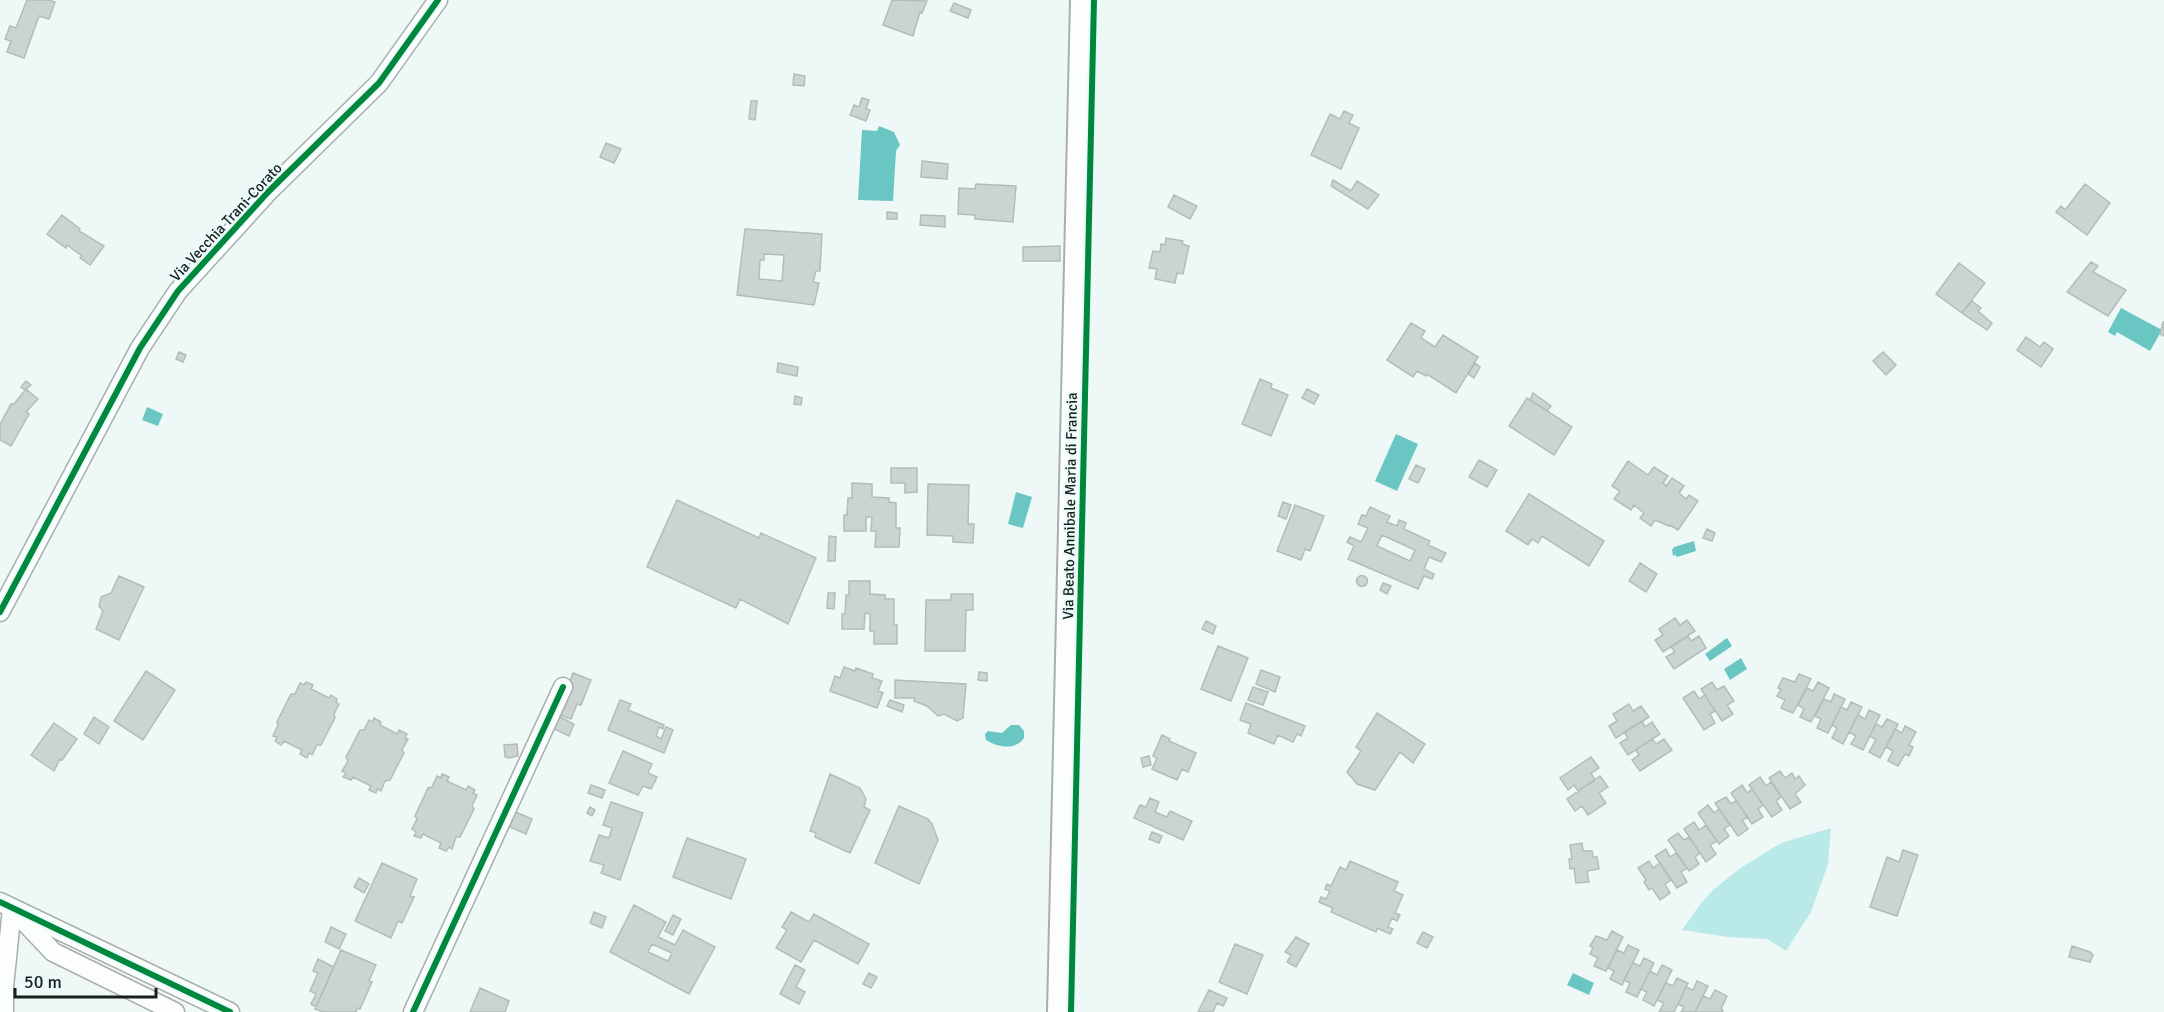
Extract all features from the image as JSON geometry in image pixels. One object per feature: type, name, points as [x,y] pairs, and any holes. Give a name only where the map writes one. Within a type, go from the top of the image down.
[{"type":"main road","name":"Via Beato Annibale Maria di Francia","points":[[1059,1012],[1082,0]]},
{"type":"street","name":"Via Vecchia Trani-Corato","points":[[0,612],[135,358],[178,291],[268,191],[379,83],[438,0]]},
{"type":"street","points":[[413,1012],[563,687]]},
{"type":"street","points":[[4,1012],[6,905]]},
{"type":"street","points":[[6,905],[53,952],[175,1012]]},
{"type":"street","points":[[6,905],[230,1012]]},
{"type":"shaded area","points":[[1831,828],[1828,864],[1811,912],[1786,951],[1767,939],[1728,937],[1682,930],[1714,889],[1742,867],[1781,843]]},
{"type":"water","points":[[879,126],[894,132],[900,145],[896,151],[893,201],[858,200],[862,130],[877,131]]},
{"type":"water","points":[[2121,308],[2162,330],[2150,351],[2117,332],[2115,336],[2108,332]]},
{"type":"water","points":[[147,407],[163,414],[158,426],[142,420]]},
{"type":"water","points":[[1396,434],[1418,444],[1397,491],[1375,481]]},
{"type":"water","points":[[1016,492],[1032,497],[1023,528],[1008,524]]},
{"type":"water","points":[[1694,541],[1696,551],[1677,557],[1673,556],[1674,547]]},
{"type":"water","points":[[1727,638],[1732,646],[1710,661],[1705,654]]},
{"type":"water","points":[[1741,658],[1747,669],[1730,680],[1724,669]]},
{"type":"water","points":[[1011,725],[1019,725],[1024,731],[1024,738],[1016,745],[1000,746],[986,740],[985,734],[988,731],[1002,733]]},
{"type":"water","points":[[1573,973],[1594,983],[1589,995],[1567,985]]},
{"type":"building","points":[[27,0],[55,2],[49,19],[39,16],[24,58],[7,52],[11,41],[5,39],[10,26],[16,28]]},
{"type":"building","points":[[892,0],[927,1],[922,13],[920,12],[913,36],[883,25]]},
{"type":"building","points":[[954,3],[971,10],[968,18],[950,11]]},
{"type":"building","points":[[794,74],[805,76],[804,86],[793,85]]},
{"type":"building","points":[[862,98],[869,100],[866,109],[870,110],[866,121],[850,115],[854,105],[859,107]]},
{"type":"building","points":[[751,101],[757,101],[755,120],[749,119]]},
{"type":"building","points":[[1344,111],[1353,115],[1349,123],[1359,128],[1341,169],[1311,155],[1330,114],[1340,119]]},
{"type":"building","points":[[606,143],[621,149],[614,163],[600,157]]},
{"type":"building","points":[[922,161],[948,164],[947,179],[921,177]]},
{"type":"building","points":[[1333,180],[1351,191],[1357,181],[1379,195],[1368,209],[1331,186]]},
{"type":"building","points":[[976,184],[1016,186],[1013,222],[975,219],[975,215],[958,214],[959,188],[975,189]]},
{"type":"building","points":[[2085,184],[2110,203],[2087,235],[2056,212],[2061,206],[2065,210]]},
{"type":"building","points":[[1174,195],[1197,206],[1190,219],[1168,207]]},
{"type":"building","points":[[887,212],[897,213],[897,219],[887,219]]},
{"type":"building","points":[[62,215],[80,229],[79,231],[104,246],[90,265],[67,245],[66,248],[47,234]]},
{"type":"building","points":[[921,215],[945,216],[945,227],[920,225]]},
{"type":"building","points":[[745,229],[822,234],[820,271],[816,271],[813,282],[819,283],[814,305],[737,295]],"holes":[[[764,254],[784,255],[782,281],[759,279],[760,260],[764,260]]]},
{"type":"building","points":[[1166,238],[1183,241],[1182,244],[1189,246],[1183,274],[1177,273],[1175,283],[1155,279],[1157,269],[1149,268],[1153,251],[1160,252],[1161,244],[1165,245]]},
{"type":"building","points":[[1060,246],[1060,261],[1023,261],[1023,247]]},
{"type":"building","points":[[2091,262],[2098,266],[2093,272],[2126,290],[2108,316],[2067,292]]},
{"type":"building","points":[[1959,263],[1985,283],[1962,313],[1936,294]]},
{"type":"building","points":[[1972,301],[1981,308],[1978,311],[1992,323],[1987,330],[1962,313]]},
{"type":"building","points":[[2164,322],[2164,336],[2160,334]]},
{"type":"building","points":[[1411,323],[1425,331],[1421,338],[1435,347],[1443,335],[1478,357],[1456,393],[1427,374],[1426,376],[1417,371],[1413,377],[1387,360]]},
{"type":"building","points":[[2026,337],[2040,347],[2044,342],[2053,349],[2041,367],[2017,350]]},
{"type":"building","points":[[179,352],[186,355],[183,362],[176,359]]},
{"type":"building","points":[[1883,352],[1896,365],[1886,375],[1873,361]]},
{"type":"building","points":[[778,363],[798,367],[797,376],[777,372]]},
{"type":"building","points":[[1475,363],[1480,367],[1474,378],[1468,374]]},
{"type":"building","points":[[1260,379],[1272,384],[1271,388],[1288,395],[1271,436],[1242,424]]},
{"type":"building","points":[[26,381],[31,385],[25,390],[21,387]]},
{"type":"building","points":[[26,389],[38,399],[26,412],[29,414],[11,446],[0,440],[0,424],[11,404],[14,404]]},
{"type":"building","points":[[1307,389],[1319,395],[1314,404],[1302,398]]},
{"type":"building","points":[[1533,393],[1551,406],[1547,411],[1530,400]]},
{"type":"building","points":[[795,396],[802,398],[801,405],[794,404]]},
{"type":"building","points":[[1527,398],[1572,427],[1554,455],[1509,426]]},
{"type":"building","points":[[1479,460],[1497,470],[1487,487],[1469,477]]},
{"type":"building","points":[[1628,461],[1648,475],[1654,467],[1668,476],[1663,483],[1666,486],[1672,478],[1684,486],[1679,493],[1686,499],[1689,495],[1698,501],[1678,530],[1655,520],[1651,526],[1640,518],[1644,513],[1634,505],[1631,510],[1614,499],[1620,491],[1612,486]]},
{"type":"building","points":[[1416,465],[1425,469],[1418,483],[1409,479]]},
{"type":"building","points":[[891,468],[917,468],[917,492],[905,493],[905,483],[891,483]]},
{"type":"building","points":[[852,483],[872,484],[872,497],[889,498],[889,502],[896,503],[896,528],[900,528],[899,547],[875,547],[876,531],[871,531],[872,517],[866,517],[866,531],[844,531],[844,515],[847,515],[848,498],[852,498]]},
{"type":"building","points":[[928,484],[969,485],[968,524],[974,524],[973,543],[953,542],[953,536],[927,535]]},
{"type":"building","points":[[1529,494],[1604,541],[1589,566],[1542,536],[1538,543],[1532,539],[1528,545],[1506,531]]},
{"type":"building","points":[[677,500],[759,538],[761,533],[816,558],[788,624],[740,599],[736,608],[647,567]]},
{"type":"building","points":[[1283,502],[1291,505],[1286,519],[1278,516]]},
{"type":"building","points":[[1295,505],[1324,516],[1310,551],[1305,549],[1301,560],[1277,551]]},
{"type":"building","points":[[1370,507],[1390,516],[1387,522],[1397,526],[1399,520],[1406,523],[1404,529],[1430,541],[1428,545],[1446,553],[1441,562],[1429,557],[1424,569],[1434,574],[1432,579],[1424,576],[1418,589],[1348,559],[1354,546],[1347,542],[1350,537],[1361,542],[1368,528],[1358,524],[1362,515],[1366,516]],"holes":[[[1382,535],[1415,550],[1410,561],[1377,546]]]},
{"type":"building","points":[[1707,529],[1715,533],[1712,541],[1703,538]]},
{"type":"building","points":[[829,536],[836,537],[835,561],[828,561]]},
{"type":"building","points":[[1640,563],[1657,574],[1646,592],[1629,581]]},
{"type":"building","points":[[1362,575],[1368,581],[1362,587],[1356,581]]},
{"type":"building","points":[[119,576],[144,587],[119,640],[96,629],[103,611],[99,606],[101,597],[111,593]]},
{"type":"building","points":[[849,581],[870,581],[870,594],[885,595],[885,599],[894,599],[897,644],[874,644],[874,631],[870,631],[870,614],[865,613],[864,629],[842,629],[842,614],[845,614]]},
{"type":"building","points":[[1383,583],[1391,586],[1387,594],[1380,590]]},
{"type":"building","points":[[828,593],[835,593],[834,609],[827,608]]},
{"type":"building","points":[[951,594],[973,594],[973,610],[966,610],[965,651],[925,651],[926,600],[951,600]]},
{"type":"building","points":[[1675,618],[1680,625],[1687,620],[1695,631],[1663,652],[1655,640],[1663,635],[1659,629]]},
{"type":"building","points":[[1206,621],[1216,626],[1213,634],[1202,629]]},
{"type":"building","points":[[1688,636],[1691,641],[1699,636],[1706,648],[1674,669],[1666,657],[1675,652],[1671,647]]},
{"type":"building","points":[[1218,646],[1248,658],[1231,701],[1201,689]]},
{"type":"building","points":[[844,667],[855,671],[856,668],[873,674],[872,678],[882,681],[878,691],[883,693],[877,708],[830,691],[835,676],[840,678]]},
{"type":"building","points":[[1261,670],[1280,677],[1275,692],[1256,684]]},
{"type":"building","points":[[146,671],[175,690],[143,740],[114,721]]},
{"type":"building","points":[[979,672],[987,673],[987,681],[978,680]]},
{"type":"building","points":[[573,673],[591,680],[581,705],[577,704],[571,719],[557,714]]},
{"type":"building","points":[[1799,674],[1811,679],[1793,713],[1781,708],[1785,700],[1777,696],[1781,689],[1778,688],[1783,678],[1795,682]]},
{"type":"building","points":[[895,680],[966,684],[963,718],[957,721],[944,714],[938,716],[927,706],[914,701],[915,698],[895,698]]},
{"type":"building","points":[[306,682],[313,685],[311,689],[329,698],[331,695],[337,699],[336,702],[339,704],[334,714],[335,718],[321,745],[317,745],[312,755],[309,753],[307,758],[300,754],[302,750],[284,741],[281,745],[275,741],[277,737],[273,736],[277,722],[291,694],[295,694],[300,683],[304,685]]},
{"type":"building","points":[[1712,682],[1717,690],[1724,686],[1734,701],[1727,705],[1733,714],[1722,721],[1701,689]]},
{"type":"building","points":[[1818,682],[1829,688],[1811,722],[1800,717],[1804,709],[1798,705],[1807,688],[1813,691]]},
{"type":"building","points":[[1253,687],[1268,692],[1263,705],[1248,700]]},
{"type":"building","points":[[1694,691],[1699,699],[1705,695],[1715,711],[1710,714],[1715,723],[1704,730],[1683,698]]},
{"type":"building","points":[[1834,694],[1845,699],[1828,733],[1817,728],[1821,719],[1815,716],[1824,699],[1831,702]]},
{"type":"building","points":[[620,700],[631,704],[628,710],[664,725],[663,729],[659,727],[656,736],[661,739],[666,727],[673,730],[664,753],[608,730]]},
{"type":"building","points":[[890,700],[904,705],[902,712],[887,706]]},
{"type":"building","points":[[1851,702],[1862,707],[1843,744],[1832,738],[1837,728],[1832,725],[1841,707],[1847,710]]},
{"type":"building","points":[[1246,703],[1305,726],[1301,736],[1297,734],[1293,742],[1278,735],[1274,744],[1248,733],[1251,724],[1240,720]]},
{"type":"building","points":[[1629,704],[1633,711],[1641,706],[1649,717],[1616,738],[1609,726],[1617,721],[1613,714]]},
{"type":"building","points":[[1869,710],[1880,715],[1863,750],[1851,744],[1856,736],[1849,732],[1858,715],[1865,719]]},
{"type":"building","points":[[1377,713],[1425,744],[1413,763],[1400,752],[1375,790],[1357,784],[1347,772],[1361,751],[1356,747]]},
{"type":"building","points":[[556,715],[574,724],[569,736],[550,727]]},
{"type":"building","points":[[94,717],[109,727],[99,744],[84,734]]},
{"type":"building","points":[[374,718],[381,722],[380,725],[397,734],[399,730],[407,734],[405,738],[408,739],[402,750],[404,753],[390,780],[385,781],[381,791],[377,789],[376,793],[369,790],[371,786],[353,777],[351,780],[343,777],[346,773],[342,771],[348,761],[346,757],[360,730],[364,730],[369,720],[372,722]]},
{"type":"building","points":[[1887,719],[1898,724],[1880,758],[1869,752],[1876,740],[1870,736],[1876,724],[1882,727]]},
{"type":"building","points":[[1642,721],[1645,727],[1652,722],[1660,734],[1628,755],[1620,743],[1628,738],[1624,732]]},
{"type":"building","points":[[54,723],[77,739],[62,760],[60,759],[54,771],[31,755]]},
{"type":"building","points":[[1905,726],[1916,732],[1909,745],[1913,747],[1909,756],[1905,754],[1898,766],[1888,761],[1893,751],[1886,747],[1895,729],[1902,733]]},
{"type":"building","points":[[1162,735],[1170,739],[1169,741],[1196,753],[1188,772],[1182,769],[1177,780],[1152,769],[1157,758],[1153,756]]},
{"type":"building","points":[[1652,739],[1656,744],[1664,739],[1672,750],[1640,771],[1632,760],[1639,755],[1636,750]]},
{"type":"building","points":[[517,744],[518,756],[505,757],[504,745]]},
{"type":"building","points":[[623,751],[652,764],[648,773],[657,777],[651,789],[643,786],[638,795],[609,783]]},
{"type":"building","points":[[1149,756],[1151,765],[1143,767],[1141,758]]},
{"type":"building","points":[[1591,757],[1599,768],[1591,773],[1595,780],[1578,791],[1574,785],[1568,790],[1560,778]]},
{"type":"building","points":[[1780,771],[1785,778],[1792,773],[1795,779],[1799,776],[1805,785],[1795,794],[1801,802],[1790,809],[1769,778]]},
{"type":"building","points":[[442,774],[449,777],[447,781],[466,790],[468,786],[475,790],[473,793],[477,795],[472,806],[474,809],[460,837],[456,837],[452,849],[449,847],[446,851],[439,848],[441,843],[423,834],[421,838],[414,836],[416,832],[412,829],[417,819],[415,816],[428,788],[432,787],[437,776],[441,778]]},
{"type":"building","points":[[830,774],[860,788],[866,799],[864,807],[870,810],[850,853],[815,837],[816,833],[810,831]]},
{"type":"building","points":[[1600,776],[1608,787],[1599,793],[1606,803],[1588,815],[1582,806],[1575,811],[1567,799]]},
{"type":"building","points":[[1760,777],[1766,786],[1771,782],[1781,797],[1776,801],[1782,810],[1772,817],[1749,785]]},
{"type":"building","points":[[591,785],[605,790],[602,798],[588,793]]},
{"type":"building","points":[[1742,785],[1747,793],[1752,789],[1763,805],[1758,809],[1763,817],[1752,824],[1731,793]]},
{"type":"building","points":[[1726,797],[1731,804],[1736,801],[1748,817],[1742,820],[1748,829],[1738,836],[1715,803]]},
{"type":"building","points":[[1150,798],[1159,802],[1155,812],[1167,817],[1170,811],[1192,821],[1183,840],[1134,818],[1140,805],[1146,807]]},
{"type":"building","points":[[611,802],[643,813],[620,880],[601,873],[604,865],[590,861],[599,835],[609,838],[612,828],[603,825]]},
{"type":"building","points":[[1708,805],[1714,813],[1719,809],[1730,825],[1724,829],[1729,836],[1719,844],[1698,813]]},
{"type":"building","points":[[899,806],[928,819],[938,840],[919,884],[875,863]]},
{"type":"building","points":[[590,807],[595,810],[592,816],[587,813]]},
{"type":"building","points":[[511,810],[532,819],[526,834],[505,825]]},
{"type":"building","points":[[1694,822],[1699,830],[1706,825],[1717,841],[1710,845],[1716,854],[1706,862],[1684,829]]},
{"type":"building","points":[[1152,832],[1162,836],[1159,843],[1149,839]]},
{"type":"building","points":[[1678,833],[1684,840],[1689,837],[1700,853],[1695,857],[1699,864],[1689,871],[1668,840]]},
{"type":"building","points":[[687,838],[746,859],[731,899],[673,877]]},
{"type":"building","points":[[1582,843],[1583,851],[1592,851],[1593,857],[1597,857],[1599,869],[1587,871],[1589,882],[1576,883],[1574,868],[1570,869],[1569,859],[1572,859],[1570,845]]},
{"type":"building","points":[[1666,849],[1670,857],[1676,853],[1687,868],[1681,872],[1687,882],[1677,888],[1655,856]]},
{"type":"building","points":[[1903,850],[1918,855],[1897,916],[1870,907],[1887,857],[1899,862]]},
{"type":"building","points":[[1350,861],[1398,882],[1394,891],[1403,895],[1395,913],[1400,915],[1397,921],[1392,918],[1388,927],[1393,929],[1390,934],[1377,928],[1376,932],[1331,912],[1333,908],[1319,902],[1321,897],[1326,899],[1330,891],[1325,889],[1327,884],[1331,886],[1340,867],[1346,870]]},
{"type":"building","points":[[1649,861],[1653,868],[1660,863],[1671,880],[1665,884],[1670,893],[1660,900],[1652,888],[1649,890],[1638,868]]},
{"type":"building","points":[[382,863],[417,879],[410,896],[414,897],[402,923],[398,921],[391,938],[355,921]]},
{"type":"building","points":[[359,878],[369,884],[364,893],[354,887]]},
{"type":"building","points":[[634,905],[666,922],[658,937],[675,945],[683,930],[715,947],[689,994],[610,952]],"holes":[[[652,944],[672,953],[668,961],[648,952]]]},
{"type":"building","points":[[594,912],[606,917],[602,928],[590,923]]},
{"type":"building","points":[[791,912],[809,922],[814,914],[869,944],[858,964],[814,940],[801,962],[776,948],[787,930],[782,927]]},
{"type":"building","points":[[673,915],[681,919],[673,935],[665,931]]},
{"type":"building","points":[[331,927],[346,934],[339,949],[325,942]]},
{"type":"building","points":[[1612,931],[1623,937],[1606,971],[1594,966],[1598,958],[1590,954],[1593,948],[1590,946],[1596,936],[1607,940]]},
{"type":"building","points":[[1423,932],[1433,937],[1427,948],[1417,943]]},
{"type":"building","points":[[1296,937],[1309,944],[1296,967],[1287,962],[1291,955],[1285,952]]},
{"type":"building","points":[[1235,944],[1263,955],[1247,994],[1219,982]]},
{"type":"building","points":[[1628,945],[1639,950],[1622,985],[1610,979],[1614,971],[1608,968],[1617,950],[1624,953]]},
{"type":"building","points":[[2072,946],[2090,952],[2093,955],[2090,962],[2069,957]]},
{"type":"building","points":[[341,950],[376,965],[369,981],[372,982],[360,1009],[357,1008],[356,1012],[323,1012],[315,1009]]},
{"type":"building","points":[[1644,958],[1654,963],[1637,997],[1626,992],[1630,983],[1624,980],[1633,963],[1640,966]]},
{"type":"building","points":[[318,959],[334,967],[316,1007],[311,1004],[316,994],[310,991],[318,973],[313,971]]},
{"type":"building","points":[[795,965],[805,970],[796,987],[805,992],[799,1004],[780,994]]},
{"type":"building","points":[[1662,965],[1672,970],[1654,1006],[1643,1000],[1647,992],[1641,989],[1650,971],[1657,975]]},
{"type":"building","points":[[869,973],[877,977],[871,988],[863,984]]},
{"type":"building","points":[[1677,978],[1688,983],[1674,1012],[1659,1012],[1664,1003],[1657,1000],[1666,983],[1673,986]]},
{"type":"building","points":[[1697,981],[1708,986],[1695,1012],[1681,1012],[1684,1007],[1678,1004],[1686,987],[1693,990]]},
{"type":"building","points":[[480,988],[509,1001],[505,1012],[470,1012]]},
{"type":"building","points":[[1209,990],[1227,998],[1223,1006],[1217,1003],[1213,1012],[1198,1012]]},
{"type":"building","points":[[1715,990],[1727,996],[1721,1009],[1722,1012],[1695,1012],[1703,996],[1710,999]]},
{"type":"cycle path","points":[[0,612],[140,348],[178,291],[269,191],[379,83],[438,0]]},
{"type":"cycle path","points":[[1071,1012],[1094,0]]},
{"type":"cycle path","points":[[413,1012],[563,687]]},
{"type":"cycle path","points":[[0,902],[230,1012]]}]
